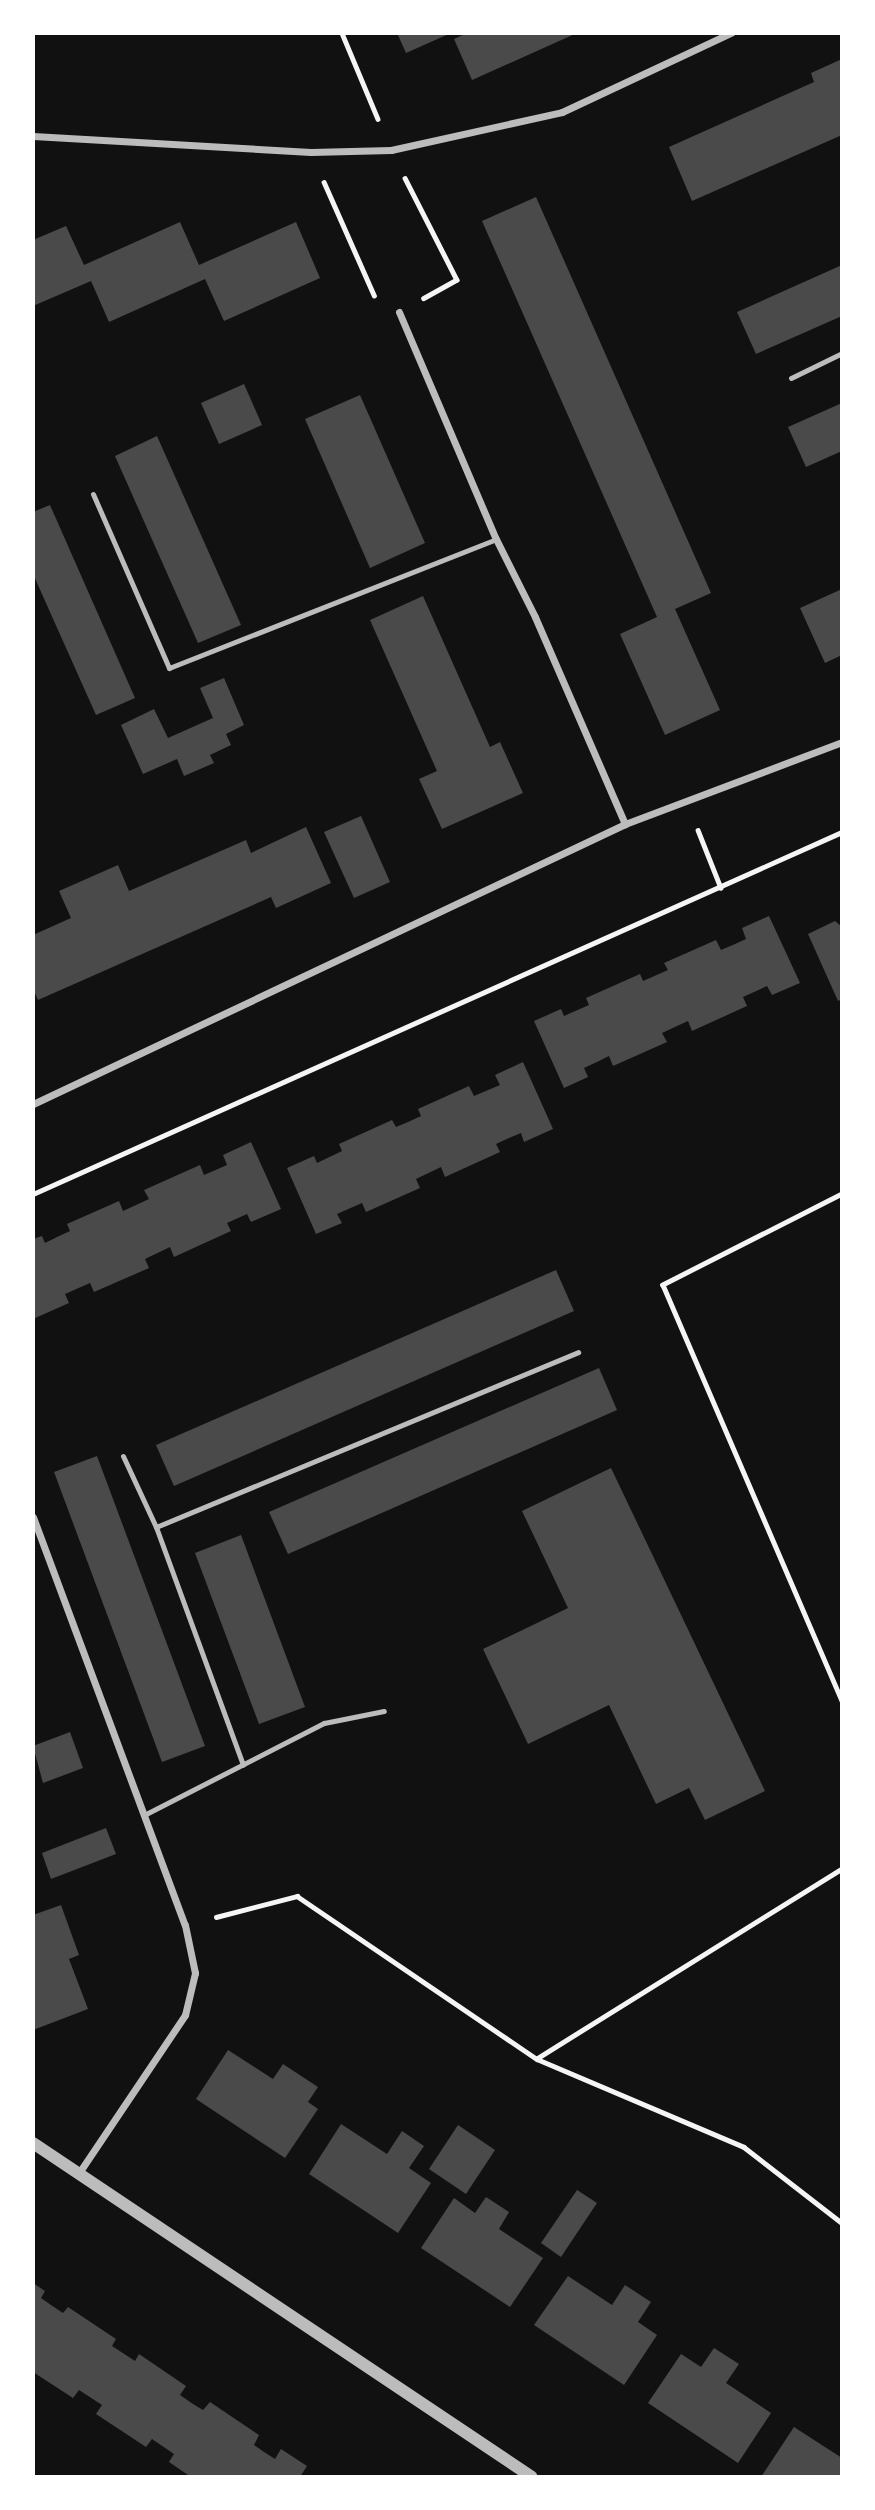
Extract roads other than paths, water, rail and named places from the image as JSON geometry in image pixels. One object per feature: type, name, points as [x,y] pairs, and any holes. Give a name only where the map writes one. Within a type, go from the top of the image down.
[{"type":"street","points":[[33,136],[311,152],[391,150],[562,112],[731,33]]},
{"type":"street","points":[[399,312],[495,539],[535,617],[625,824]]},
{"type":"street","points":[[33,1104],[625,824],[842,742]]},
{"type":"street","points":[[33,1517],[185,1926],[195,1973],[185,2015],[79,2173]]},
{"type":"street","points":[[33,2143],[532,2477]]},
{"type":"lane","points":[[791,377],[842,353]]},
{"type":"lane","points":[[93,494],[169,668],[495,539]]},
{"type":"lane","points":[[156,1527],[578,1352]]},
{"type":"lane","points":[[123,1456],[156,1527],[243,1765]]},
{"type":"lane","points":[[144,1815],[324,1723],[384,1711]]}]
